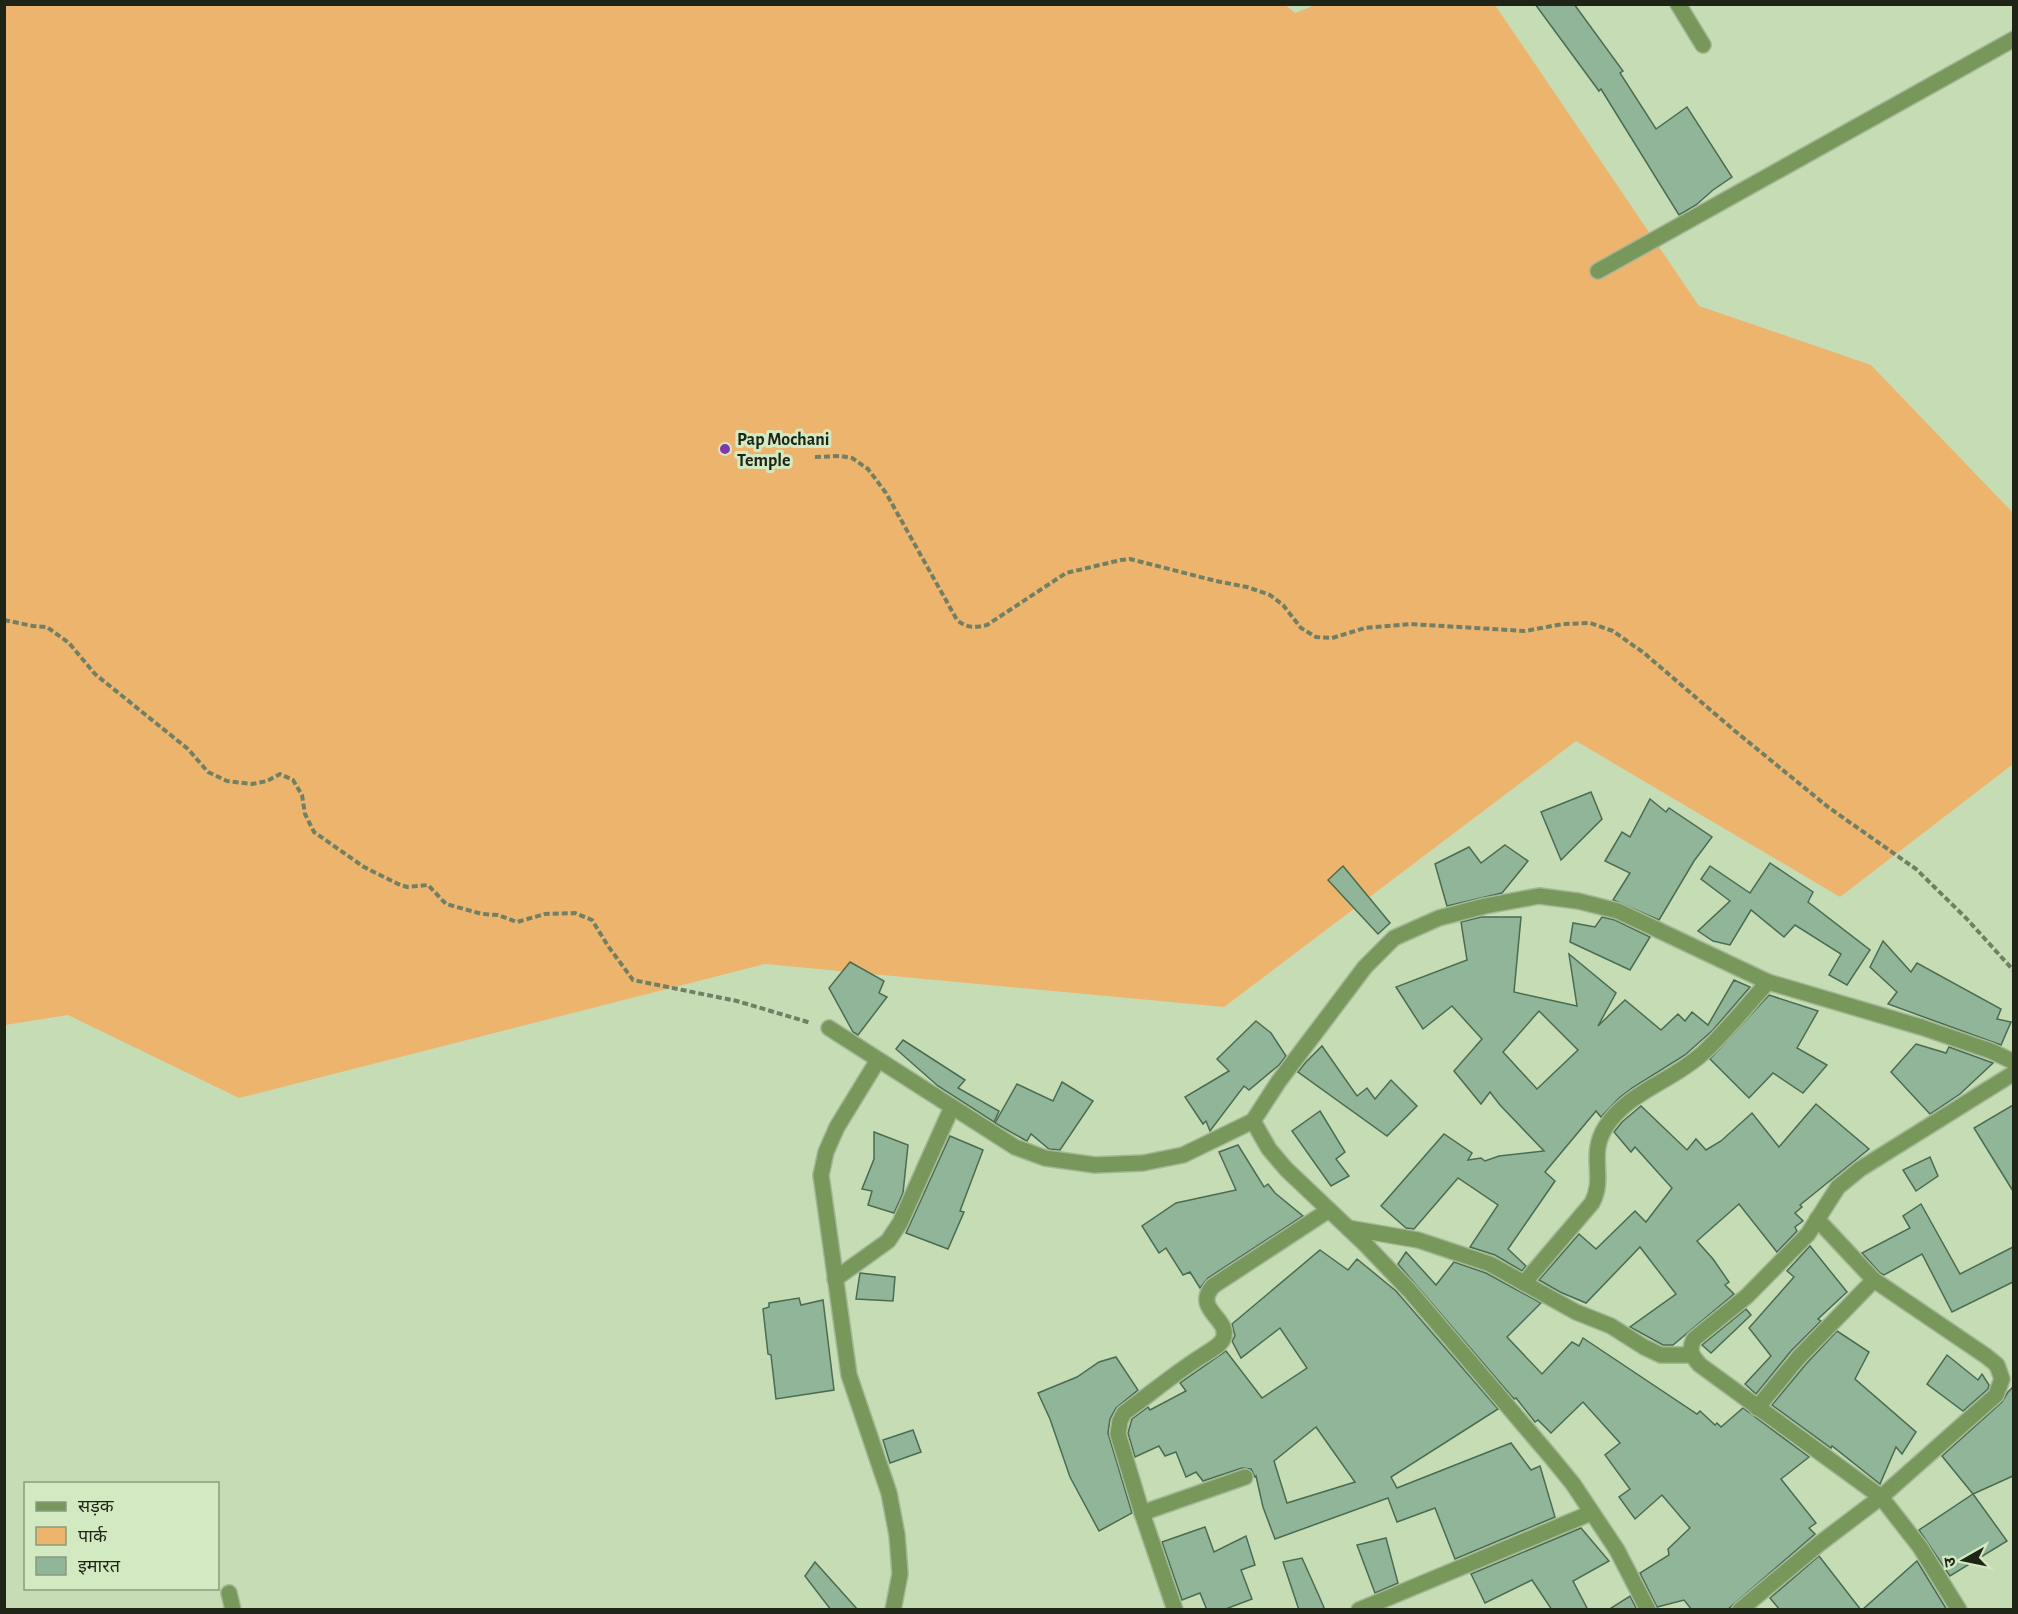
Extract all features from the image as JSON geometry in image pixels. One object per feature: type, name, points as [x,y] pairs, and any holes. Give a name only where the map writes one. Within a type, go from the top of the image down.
[{"type":"street","points":[[1678,4],[1703,45]]},
{"type":"street","points":[[1598,271],[2013,39]]},
{"type":"street","points":[[829,1028],[1015,1148],[1045,1158],[1095,1165],[1143,1163],[1183,1155],[1253,1121],[1279,1080],[1365,967],[1394,938],[1439,918],[1485,906],[1539,896],[1618,911],[1768,982],[1921,1027],[1991,1051],[2013,1062]]},
{"type":"street","points":[[1524,1283],[1592,1203],[1598,1192],[1597,1146],[1606,1126],[1623,1107],[1702,1054],[1768,982]]},
{"type":"street","points":[[878,1060],[837,1126],[826,1152],[821,1175],[843,1346],[849,1375],[889,1493],[897,1535],[900,1574],[893,1610]]},
{"type":"street","points":[[1959,1610],[1920,1548],[1881,1497],[1700,1365],[1691,1355],[1690,1346],[1694,1339],[1747,1296],[1808,1234],[1838,1187],[1860,1169],[2013,1073]]},
{"type":"street","points":[[835,1279],[888,1241],[900,1223],[952,1107]]},
{"type":"street","points":[[1253,1121],[1269,1149],[1286,1169],[1409,1290],[1573,1484],[1617,1550],[1648,1610]]},
{"type":"street","points":[[1175,1610],[1118,1434],[1120,1422],[1124,1413],[1223,1341],[1225,1334],[1222,1326],[1206,1300],[1213,1286],[1329,1210]]},
{"type":"street","points":[[1740,1610],[1819,1544],[1881,1497],[1996,1395],[2002,1379],[1996,1365],[1986,1356],[1874,1280],[1817,1219]]},
{"type":"street","points":[[1348,1228],[1418,1240],[1490,1264],[1576,1312],[1611,1326],[1661,1355],[1691,1355]]},
{"type":"street","points":[[1757,1408],[1799,1358],[1874,1280]]},
{"type":"street","points":[[1142,1513],[1245,1477]]},
{"type":"street","points":[[1359,1610],[1591,1513]]},
{"type":"street","points":[[229,1593],[233,1610]]},
{"type":"path","points":[[815,457],[852,458],[868,469],[886,493],[957,620],[966,626],[987,625],[1066,573],[1130,559],[1247,587],[1270,595],[1283,605],[1301,628],[1316,637],[1332,638],[1365,628],[1410,624],[1525,631],[1563,624],[1590,623],[1613,631],[1644,653],[1828,807],[1916,869],[1966,918],[2013,971]]},
{"type":"path","points":[[4,620],[47,627],[69,643],[95,674],[180,743],[208,772],[227,781],[252,784],[267,781],[280,774],[293,780],[302,795],[305,814],[314,832],[364,867],[398,884],[407,887],[428,885],[446,904],[482,914],[498,915],[517,922],[545,914],[575,913],[592,920],[633,980],[737,1002],[829,1028]]},
{"type":"green space","points":[[1284,4],[1295,13],[1318,4],[1495,5],[1699,306],[1871,365],[2013,513],[2013,764],[1840,897],[1576,741],[1224,1007],[765,964],[239,1098],[68,1015],[5,1025],[5,5]]},
{"type":"building","points":[[1535,4],[1574,4],[1623,71],[1620,73],[1656,129],[1687,107],[1732,177],[1679,215],[1601,89],[1599,91]]},
{"type":"building","points":[[1591,792],[1602,819],[1561,860],[1541,812]]},
{"type":"building","points":[[1650,799],[1666,812],[1669,808],[1712,837],[1694,861],[1659,920],[1613,900],[1630,873],[1605,861],[1622,832],[1630,837]]},
{"type":"building","points":[[1505,845],[1528,861],[1502,893],[1447,906],[1435,864],[1469,847],[1481,863]]},
{"type":"building","points":[[1770,863],[1813,892],[1808,902],[1870,950],[1847,985],[1829,975],[1841,954],[1795,925],[1784,937],[1751,910],[1730,945],[1713,941],[1698,931],[1730,901],[1701,879],[1710,866],[1750,893]]},
{"type":"building","points":[[1343,866],[1390,923],[1378,934],[1328,880]]},
{"type":"building","points":[[1481,917],[1521,917],[1514,992],[1577,1006],[1569,954],[1616,993],[1598,1026],[1625,1000],[1661,1030],[1678,1014],[1685,1021],[1692,1012],[1708,1025],[1734,980],[1750,987],[1713,1030],[1685,1055],[1632,1088],[1601,1117],[1596,1111],[1545,1172],[1555,1181],[1508,1249],[1526,1266],[1522,1271],[1495,1255],[1470,1247],[1498,1205],[1458,1178],[1414,1229],[1406,1228],[1381,1206],[1444,1134],[1472,1153],[1468,1160],[1481,1158],[1485,1161],[1499,1156],[1544,1151],[1490,1092],[1481,1104],[1454,1071],[1482,1039],[1452,1006],[1423,1029],[1396,987],[1467,960],[1461,922]],"holes":[[[1539,1011],[1578,1050],[1537,1089],[1503,1052]]]},
{"type":"building","points":[[1602,917],[1615,920],[1650,937],[1630,970],[1570,942],[1573,923],[1595,927]]},
{"type":"building","points":[[1883,941],[1911,972],[1917,963],[2001,1009],[1997,1019],[2011,1022],[2001,1045],[1888,1004],[1897,992],[1870,967]]},
{"type":"building","points":[[850,962],[884,981],[879,993],[887,997],[858,1035],[853,1032],[829,988]]},
{"type":"building","points":[[1769,995],[1818,1011],[1797,1048],[1827,1065],[1803,1093],[1773,1073],[1749,1098],[1710,1059]]},
{"type":"building","points":[[1256,1021],[1271,1033],[1286,1056],[1279,1065],[1249,1090],[1244,1086],[1210,1131],[1206,1121],[1203,1124],[1185,1097],[1229,1071],[1217,1059]]},
{"type":"building","points":[[903,1040],[965,1080],[958,1088],[999,1111],[994,1122],[938,1086],[896,1049]]},
{"type":"building","points":[[1916,1044],[1946,1053],[1949,1047],[1993,1063],[1960,1094],[1930,1114],[1891,1072]]},
{"type":"building","points":[[1322,1046],[1357,1096],[1367,1088],[1375,1099],[1391,1080],[1417,1106],[1387,1136],[1298,1072]]},
{"type":"building","points":[[1062,1082],[1093,1101],[1060,1150],[1049,1149],[1031,1134],[1027,1141],[995,1123],[1017,1084],[1053,1101]]},
{"type":"building","points":[[1816,1104],[1869,1149],[1800,1205],[1802,1207],[1795,1213],[1803,1221],[1795,1227],[1797,1231],[1777,1252],[1739,1204],[1697,1241],[1713,1259],[1729,1282],[1725,1285],[1734,1294],[1673,1345],[1663,1345],[1630,1327],[1676,1294],[1640,1247],[1586,1303],[1539,1280],[1579,1234],[1596,1249],[1635,1211],[1646,1222],[1672,1188],[1635,1147],[1631,1152],[1614,1132],[1641,1106],[1687,1150],[1696,1139],[1706,1150],[1721,1141],[1752,1113],[1779,1147]]},
{"type":"building","points":[[2013,1105],[2013,1191],[1974,1128]]},
{"type":"building","points":[[1320,1111],[1345,1152],[1336,1159],[1349,1176],[1331,1186],[1292,1131]]},
{"type":"building","points":[[874,1132],[908,1145],[903,1193],[894,1213],[868,1205],[872,1191],[862,1189],[874,1159]]},
{"type":"building","points":[[950,1136],[983,1150],[960,1211],[964,1212],[948,1249],[906,1233]]},
{"type":"building","points":[[1238,1145],[1264,1187],[1268,1184],[1275,1193],[1303,1216],[1208,1278],[1200,1288],[1190,1272],[1183,1275],[1166,1248],[1159,1253],[1142,1226],[1176,1203],[1236,1190],[1219,1152]]},
{"type":"building","points":[[1930,1157],[1938,1176],[1916,1191],[1903,1170]]},
{"type":"building","points":[[1921,1204],[1960,1274],[2013,1247],[2013,1282],[1952,1312],[1922,1254],[1884,1275],[1880,1273],[1862,1253],[1910,1228],[1903,1216]]},
{"type":"building","points":[[1810,1246],[1847,1292],[1818,1319],[1821,1321],[1791,1351],[1756,1394],[1745,1384],[1771,1356],[1749,1328],[1794,1277],[1787,1271]]},
{"type":"building","points":[[1320,1250],[1348,1270],[1357,1259],[1396,1291],[1498,1409],[1391,1477],[1397,1488],[1511,1443],[1531,1470],[1540,1466],[1555,1517],[1455,1559],[1435,1508],[1397,1522],[1388,1498],[1275,1539],[1263,1507],[1256,1476],[1251,1469],[1242,1468],[1203,1481],[1196,1472],[1186,1477],[1176,1452],[1165,1456],[1159,1446],[1135,1457],[1128,1433],[1132,1419],[1148,1407],[1150,1410],[1186,1391],[1180,1383],[1226,1351],[1262,1398],[1307,1368],[1280,1328],[1241,1358],[1232,1341],[1235,1336],[1232,1324]],"holes":[[[1316,1427],[1355,1482],[1287,1503],[1274,1461]]]},
{"type":"building","points":[[1406,1252],[1436,1285],[1454,1262],[1486,1273],[1541,1303],[1507,1337],[1542,1374],[1572,1342],[1579,1346],[1583,1338],[1697,1414],[1700,1411],[1715,1425],[1717,1423],[1721,1427],[1743,1408],[1809,1457],[1781,1479],[1816,1523],[1809,1528],[1815,1534],[1727,1610],[1692,1610],[1684,1600],[1657,1607],[1640,1573],[1669,1555],[1668,1549],[1690,1528],[1662,1495],[1635,1519],[1619,1497],[1630,1489],[1605,1455],[1620,1443],[1583,1402],[1551,1433],[1538,1420],[1535,1422],[1398,1264]]},
{"type":"building","points":[[860,1273],[895,1277],[893,1301],[856,1299]]},
{"type":"building","points":[[799,1298],[801,1305],[823,1300],[834,1390],[776,1399],[763,1309],[769,1307],[769,1303]]},
{"type":"building","points":[[1746,1309],[1751,1315],[1711,1353],[1702,1345]]},
{"type":"building","points":[[1837,1331],[1869,1352],[1855,1379],[1916,1432],[1902,1454],[1896,1447],[1880,1484],[1832,1446],[1831,1448],[1772,1405]]},
{"type":"building","points":[[1947,1355],[1978,1380],[1982,1374],[1989,1385],[1988,1389],[1963,1411],[1927,1384]]},
{"type":"building","points":[[1116,1357],[1138,1390],[1116,1408],[1110,1419],[1108,1433],[1132,1513],[1099,1531],[1070,1477],[1050,1419],[1038,1393],[1077,1377],[1099,1362]]},
{"type":"building","points":[[2013,1387],[2013,1476],[1973,1494],[1942,1456],[2002,1402]]},
{"type":"building","points":[[913,1430],[921,1452],[890,1463],[883,1440]]},
{"type":"building","points":[[1973,1494],[2007,1541],[1950,1576],[1919,1530]]},
{"type":"building","points":[[1205,1527],[1214,1552],[1246,1536],[1255,1565],[1241,1570],[1252,1599],[1223,1610],[1207,1610],[1200,1593],[1182,1600],[1162,1542]]},
{"type":"building","points":[[1581,1528],[1609,1561],[1573,1581],[1588,1610],[1552,1610],[1532,1580],[1485,1603],[1471,1574]]},
{"type":"building","points":[[1386,1538],[1398,1583],[1375,1593],[1357,1545]]},
{"type":"building","points":[[1819,1556],[1861,1610],[1780,1610],[1770,1598]]},
{"type":"building","points":[[1302,1558],[1325,1610],[1299,1610],[1283,1562]]},
{"type":"building","points":[[1917,1561],[1947,1610],[1862,1610]]},
{"type":"building","points":[[815,1562],[858,1610],[831,1610],[805,1576]]},
{"type":"building","points":[[1630,1596],[1637,1610],[1608,1610]]},
{"type":"place","name":"Pap Mochani Temple","points":[[725,449]]}]
